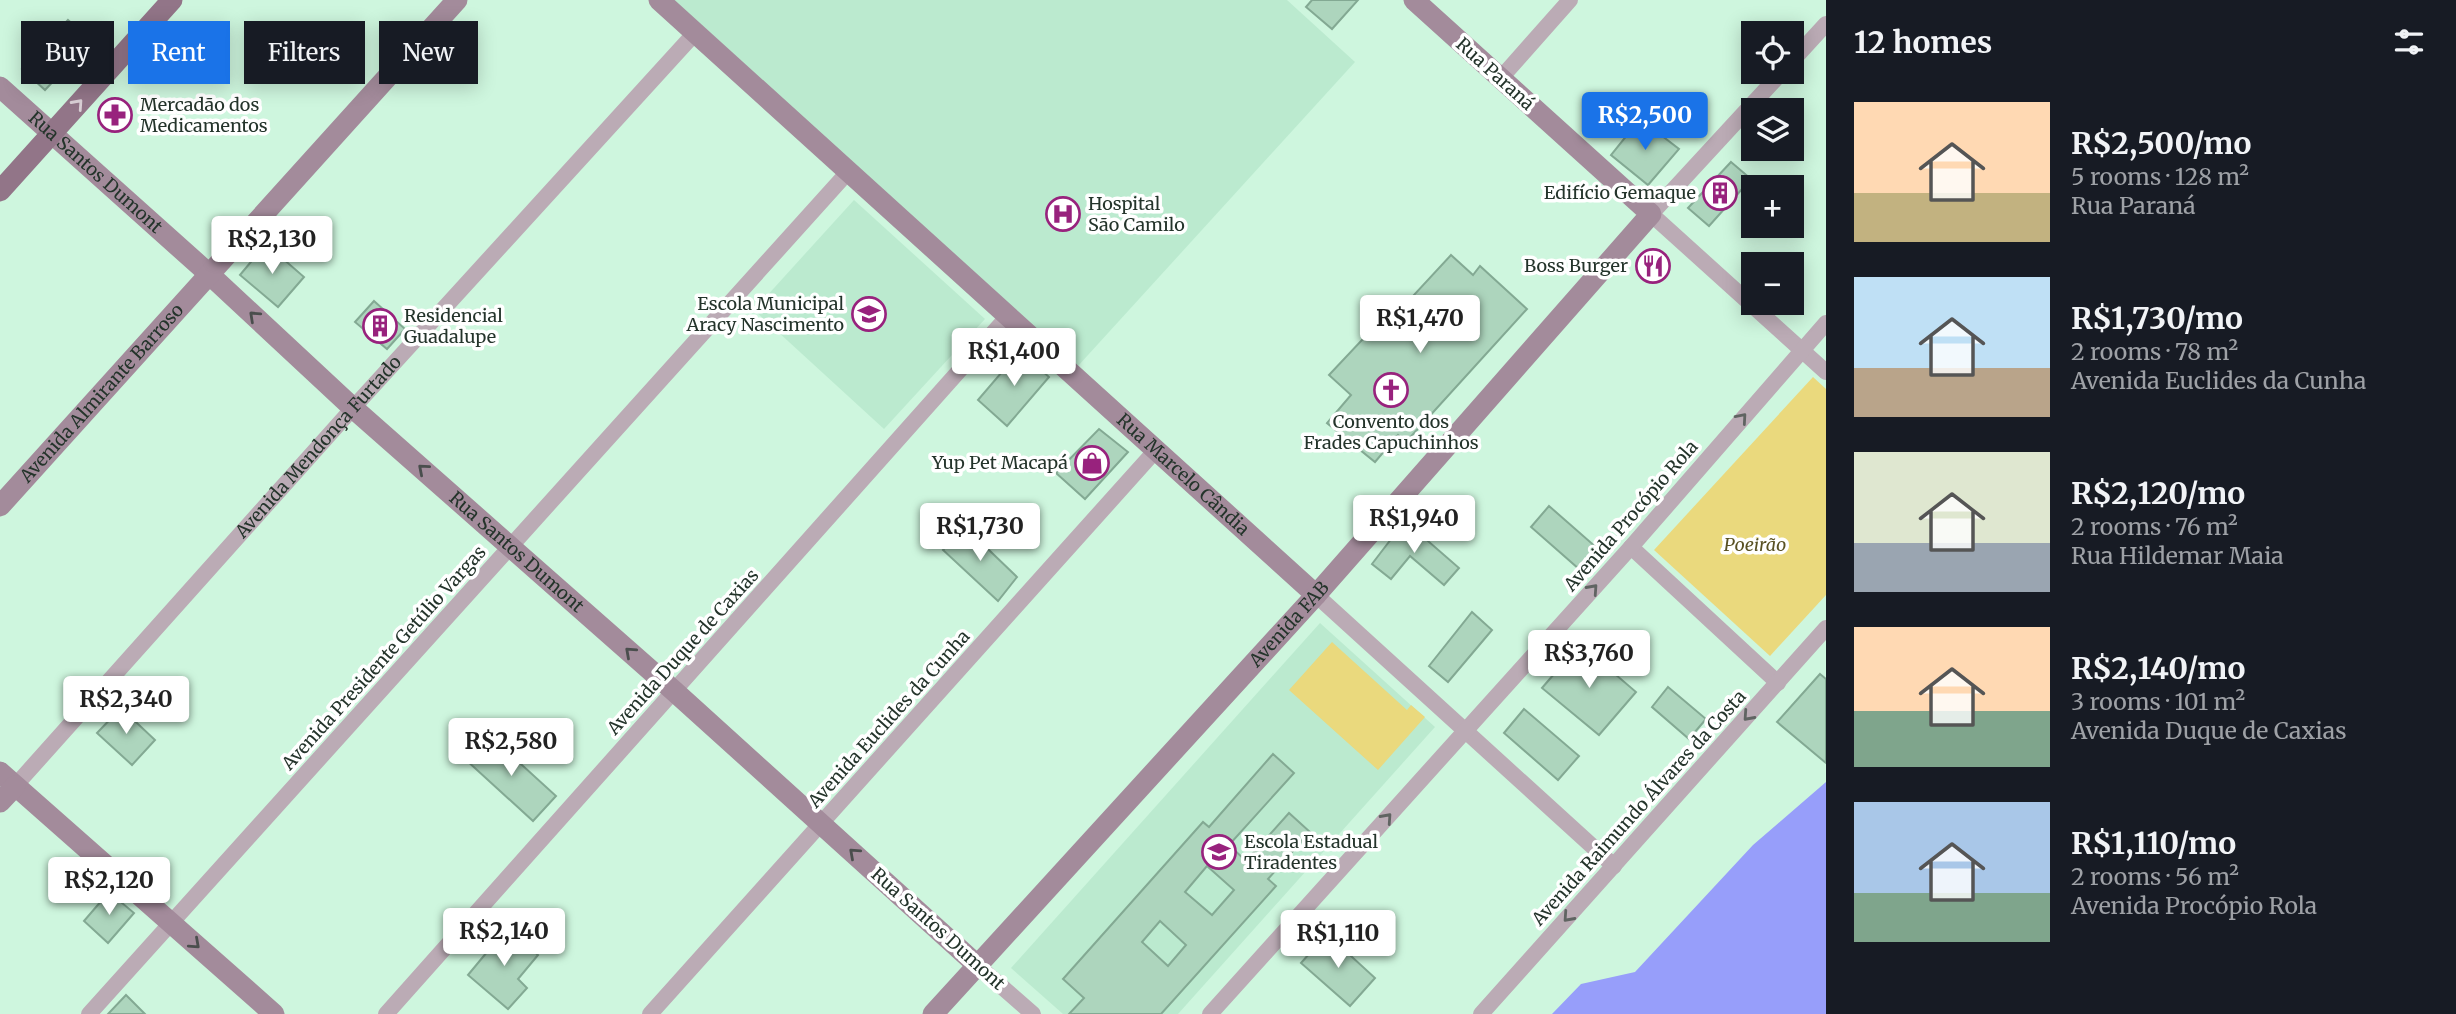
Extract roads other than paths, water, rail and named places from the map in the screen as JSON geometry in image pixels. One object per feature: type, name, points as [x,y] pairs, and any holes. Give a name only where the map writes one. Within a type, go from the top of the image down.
[{"type":"main road","points":[[0,191],[172,0]]},
{"type":"main road","name":"Avenida Almirante Barroso","points":[[0,506],[457,0]]},
{"type":"main road","name":"Rua Marcelo Cândia","points":[[659,0],[1316,595]]},
{"type":"main road","name":"Rua Paraná","points":[[1414,0],[1651,214]]},
{"type":"main road","name":"Rua Santos Dumont","points":[[0,87],[209,274],[353,408],[674,691],[977,965]]},
{"type":"main road","name":"Avenida FAB","points":[[933,1014],[1316,595],[1651,214]]},
{"type":"main road","points":[[7,779],[274,1014]]},
{"type":"main road","name":"Avenida Mendonça Furtado","points":[[0,802],[7,779]]},
{"type":"street","points":[[1500,79],[1570,0]]},
{"type":"street","points":[[1804,48],[1826,24]]},
{"type":"street","name":"Avenida Mendonça Furtado","points":[[7,779],[353,408],[695,33]]},
{"type":"street","name":"Avenida FAB","points":[[1651,214],[1771,84]]},
{"type":"street","name":"Avenida Presidente Getúlio Vargas","points":[[89,1014],[848,172]]},
{"type":"street","name":"Rua Paraná","points":[[1651,214],[1826,372]]},
{"type":"street","name":"Avenida Duque de Caxias","points":[[386,1014],[1008,317]]},
{"type":"street","name":"Avenida Procópio Rola","points":[[1210,1014],[1631,547],[1826,323]]},
{"type":"street","name":"Avenida Euclides da Cunha","points":[[650,1014],[1156,450]]},
{"type":"street","points":[[1631,547],[1778,683]]},
{"type":"street","name":"Rua Marcelo Cândia","points":[[1316,595],[1614,866]]},
{"type":"street","name":"Avenida Raimundo Álvares da Costa","points":[[1480,1014],[1826,628]]},
{"type":"street","name":"Rua Santos Dumont","points":[[977,965],[1033,1014]]},
{"type":"water","points":[[1826,782],[1826,1014],[1552,1014],[1581,984],[1635,972],[1753,845]]},
{"type":"place","name":"Mercadão dos Medicamentos","points":[[115,115]]},
{"type":"place","name":"Edifício Gemaque","points":[[1720,193]]},
{"type":"place","name":"Hospital São Camilo","points":[[1063,214]]},
{"type":"place","name":"Boss Burger","points":[[1653,266]]},
{"type":"place","name":"Escola Municipal Aracy Nascimento","points":[[869,314]]},
{"type":"place","name":"Residencial Guadalupe","points":[[380,326]]},
{"type":"place","name":"Convento dos Frades Capuchinhos","points":[[1391,390]]},
{"type":"place","name":"Yup Pet Macapá","points":[[1092,463]]},
{"type":"place","name":"Escola Estadual Tiradentes","points":[[1219,852]]},
{"type":"park label","name":"Poeirão","points":[[1755,545]]}]
